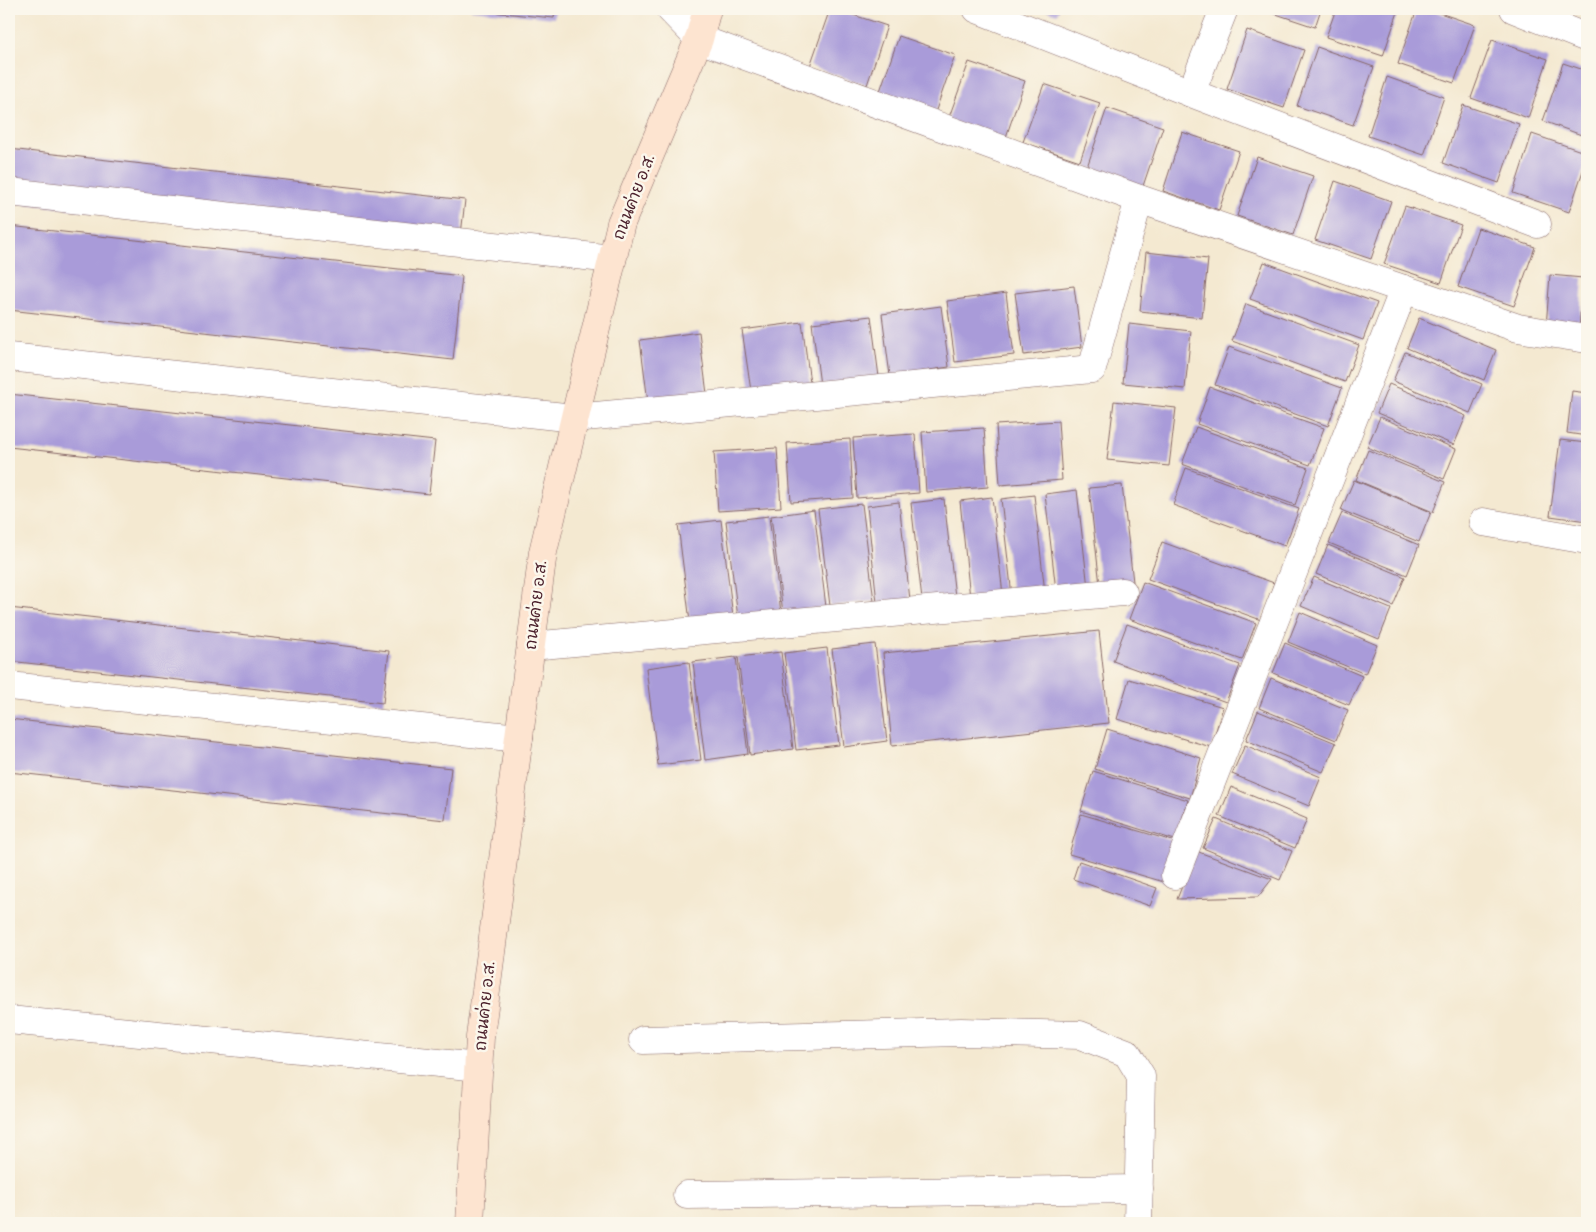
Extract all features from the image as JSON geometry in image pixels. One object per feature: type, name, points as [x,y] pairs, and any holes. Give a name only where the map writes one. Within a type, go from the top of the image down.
[{"type":"street","points":[[670,9],[699,39],[1139,199],[1518,328],[1587,339]]},
{"type":"street","name":"ถนนค่าย อ.ส.","points":[[470,1223],[480,1037],[543,552],[621,223],[699,39],[706,9]]},
{"type":"street","points":[[977,9],[1191,93],[1537,224]]},
{"type":"street","points":[[1191,93],[1224,9]]},
{"type":"street","points":[[1514,9],[1587,38]]},
{"type":"street","points":[[9,192],[612,258]]},
{"type":"street","points":[[9,357],[574,418],[1092,369],[1139,199]]},
{"type":"street","points":[[1175,875],[1404,289]]},
{"type":"street","points":[[1482,522],[1587,540]]},
{"type":"street","points":[[531,646],[1123,592]]},
{"type":"street","points":[[9,686],[518,738]]},
{"type":"street","points":[[9,1020],[479,1067]]},
{"type":"street","points":[[644,1040],[961,1032],[1080,1035],[1127,1053],[1142,1076],[1138,1223]]},
{"type":"street","points":[[687,1195],[1139,1189]]},
{"type":"building","points":[[471,9],[555,9],[554,18]]},
{"type":"building","points":[[830,9],[887,26],[867,85],[810,66]]},
{"type":"building","points":[[1043,9],[1059,9],[1057,14]]},
{"type":"building","points":[[1261,9],[1321,9],[1315,27]]},
{"type":"building","points":[[1336,9],[1399,9],[1383,56],[1326,37]]},
{"type":"building","points":[[1417,9],[1428,9],[1475,25],[1454,83],[1398,64]]},
{"type":"building","points":[[1247,30],[1304,50],[1284,108],[1227,89]]},
{"type":"building","points":[[899,36],[955,55],[935,113],[879,94]]},
{"type":"building","points":[[1492,40],[1548,59],[1528,118],[1471,98]]},
{"type":"building","points":[[1317,47],[1374,67],[1353,125],[1297,106]]},
{"type":"building","points":[[969,62],[1025,81],[1005,140],[948,120]]},
{"type":"building","points":[[1563,63],[1587,71],[1587,137],[1543,121]]},
{"type":"building","points":[[1387,77],[1444,97],[1424,155],[1368,136]]},
{"type":"building","points":[[1044,84],[1100,103],[1080,161],[1023,142]]},
{"type":"building","points":[[1463,105],[1519,124],[1499,183],[1443,163]]},
{"type":"building","points":[[1107,108],[1163,127],[1143,186],[1087,167]]},
{"type":"building","points":[[1182,132],[1239,151],[1219,210],[1163,191]]},
{"type":"building","points":[[1532,134],[1587,153],[1587,159],[1569,212],[1513,193]]},
{"type":"building","points":[[9,149],[465,200],[459,252],[9,202]]},
{"type":"building","points":[[1257,157],[1313,176],[1293,235],[1237,216]]},
{"type":"building","points":[[1335,181],[1391,201],[1371,259],[1315,240]]},
{"type":"building","points":[[1405,206],[1461,225],[1441,283],[1384,264]]},
{"type":"building","points":[[9,226],[462,276],[453,360],[9,310]]},
{"type":"building","points":[[1478,228],[1535,247],[1514,306],[1458,287]]},
{"type":"building","points":[[1146,252],[1208,259],[1202,318],[1140,311]]},
{"type":"building","points":[[1264,262],[1377,303],[1363,340],[1250,299]]},
{"type":"building","points":[[1550,275],[1583,278],[1579,329],[1546,327]]},
{"type":"building","points":[[1074,286],[1082,347],[1024,355],[1015,293]]},
{"type":"building","points":[[1006,293],[1014,355],[955,362],[947,301]]},
{"type":"building","points":[[1246,304],[1359,345],[1345,382],[1232,341]]},
{"type":"building","points":[[941,306],[949,367],[890,376],[882,314]]},
{"type":"building","points":[[871,316],[879,377],[820,385],[812,323]]},
{"type":"building","points":[[1419,318],[1496,350],[1484,380],[1407,348]]},
{"type":"building","points":[[802,322],[810,383],[751,391],[742,330]]},
{"type":"building","points":[[1129,324],[1191,331],[1185,389],[1123,383]]},
{"type":"building","points":[[699,332],[707,394],[648,402],[640,340]]},
{"type":"building","points":[[1229,347],[1342,388],[1328,426],[1215,385]]},
{"type":"building","points":[[1405,352],[1482,384],[1470,413],[1393,381]]},
{"type":"building","points":[[1389,384],[1466,416],[1454,445],[1377,413]]},
{"type":"building","points":[[1210,387],[1324,428],[1310,465],[1197,424]]},
{"type":"building","points":[[1572,391],[1587,393],[1587,436],[1567,433]]},
{"type":"building","points":[[9,394],[435,441],[429,494],[9,447]]},
{"type":"building","points":[[1114,401],[1176,408],[1169,466],[1107,460]]},
{"type":"building","points":[[1380,417],[1456,449],[1444,479],[1367,447]]},
{"type":"building","points":[[1058,421],[1062,480],[1000,485],[996,425]]},
{"type":"building","points":[[1196,427],[1308,468],[1295,505],[1182,464]]},
{"type":"building","points":[[984,428],[988,487],[926,492],[922,432]]},
{"type":"building","points":[[915,434],[919,493],[857,498],[853,438]]},
{"type":"building","points":[[850,439],[853,498],[791,502],[787,443]]},
{"type":"building","points":[[1560,440],[1587,443],[1587,521],[1550,516]]},
{"type":"building","points":[[777,448],[781,507],[718,511],[714,452]]},
{"type":"building","points":[[1368,450],[1445,482],[1433,512],[1356,480]]},
{"type":"building","points":[[1186,468],[1299,509],[1285,546],[1173,505]]},
{"type":"building","points":[[1354,480],[1431,512],[1419,542],[1341,510]]},
{"type":"building","points":[[1122,485],[1133,582],[1100,585],[1089,488]]},
{"type":"building","points":[[1077,490],[1088,588],[1056,591],[1045,494]]},
{"type":"building","points":[[1034,495],[1045,593],[1012,596],[1001,499]]},
{"type":"building","points":[[992,497],[1003,595],[970,598],[960,501]]},
{"type":"building","points":[[944,499],[955,597],[922,600],[911,503]]},
{"type":"building","points":[[899,502],[910,600],[877,603],[867,506]]},
{"type":"building","points":[[862,504],[874,601],[830,606],[818,509]]},
{"type":"building","points":[[814,510],[826,607],[783,613],[771,516]]},
{"type":"building","points":[[1342,513],[1419,545],[1407,575],[1329,543]]},
{"type":"building","points":[[769,516],[781,613],[738,618],[726,521]]},
{"type":"building","points":[[721,520],[733,617],[690,622],[678,525]]},
{"type":"building","points":[[1162,542],[1274,583],[1261,620],[1148,579]]},
{"type":"building","points":[[1328,545],[1405,577],[1393,606],[1316,574]]},
{"type":"building","points":[[1314,577],[1391,609],[1379,639],[1301,606]]},
{"type":"building","points":[[1143,582],[1256,623],[1242,660],[1129,619]]},
{"type":"building","points":[[9,608],[389,651],[383,703],[9,661]]},
{"type":"building","points":[[1300,612],[1377,645],[1365,674],[1288,642]]},
{"type":"building","points":[[1127,624],[1240,665],[1226,702],[1113,661]]},
{"type":"building","points":[[1099,631],[1109,723],[892,746],[883,653]]},
{"type":"building","points":[[1285,643],[1362,676],[1349,705],[1273,673]]},
{"type":"building","points":[[875,644],[887,741],[844,747],[832,649]]},
{"type":"building","points":[[827,648],[839,745],[796,750],[784,653]]},
{"type":"building","points":[[781,652],[793,749],[750,755],[738,657]]},
{"type":"building","points":[[736,657],[748,754],[705,760],[693,662]]},
{"type":"building","points":[[689,662],[701,760],[658,765],[646,668]]},
{"type":"building","points":[[1271,678],[1348,710],[1336,740],[1259,708]]},
{"type":"building","points":[[1129,679],[1223,707],[1211,747],[1117,719]]},
{"type":"building","points":[[1258,711],[1336,743],[1323,772],[1246,740]]},
{"type":"building","points":[[9,719],[451,768],[445,820],[9,772]]},
{"type":"building","points":[[1107,729],[1201,758],[1190,798],[1095,769]]},
{"type":"building","points":[[1245,745],[1321,777],[1309,806],[1232,774]]},
{"type":"building","points":[[1093,771],[1188,800],[1175,840],[1081,811]]},
{"type":"building","points":[[1231,787],[1307,819],[1295,848],[1219,816]]},
{"type":"building","points":[[1081,814],[1176,842],[1164,882],[1069,854]]},
{"type":"building","points":[[1216,819],[1292,851],[1280,880],[1203,848]]},
{"type":"building","points":[[1196,851],[1272,879],[1258,897],[1177,899]]},
{"type":"building","points":[[1079,861],[1157,888],[1150,906],[1073,879]]}]
